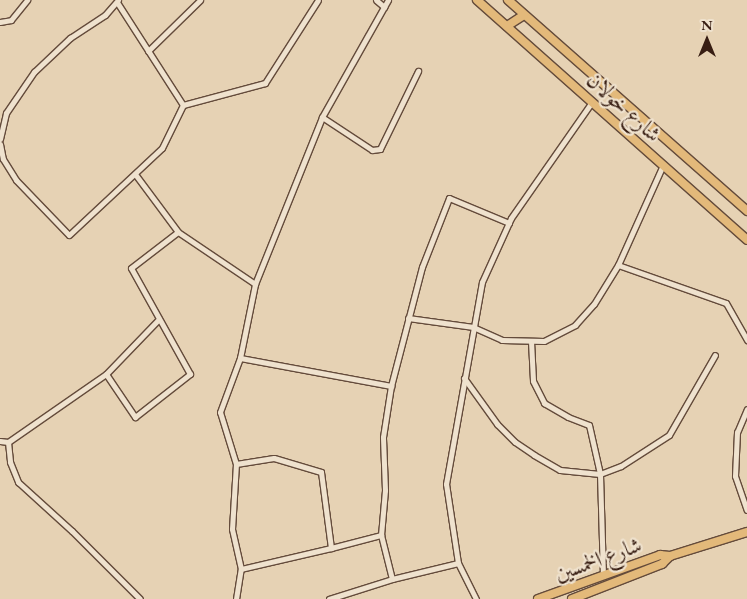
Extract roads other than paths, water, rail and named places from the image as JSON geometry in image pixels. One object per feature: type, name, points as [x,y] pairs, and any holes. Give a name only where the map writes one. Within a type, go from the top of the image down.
[{"type":"main road","name":"شارع خولان","points":[[477,0],[747,240]]},
{"type":"main road","name":"شارع خولان","points":[[508,0],[747,211]]},
{"type":"main road","points":[[507,26],[524,14]]},
{"type":"main road","name":"شارع الخمسين","points":[[538,599],[660,555],[670,556],[747,532]]},
{"type":"main road","name":"شارع الخمسين","points":[[572,599],[662,564],[670,556]]},
{"type":"street","points":[[0,22],[11,20],[27,0]]},
{"type":"street","points":[[148,51],[200,0]]},
{"type":"street","points":[[0,144],[3,159],[16,180],[69,236],[162,148],[183,105],[265,83],[318,0]]},
{"type":"street","points":[[376,0],[384,7]]},
{"type":"street","points":[[236,599],[241,569],[232,529],[236,464],[220,412],[240,358],[254,284],[322,117],[388,0]]},
{"type":"street","points":[[0,139],[6,113],[34,72],[70,38],[104,14],[117,1],[183,105]]},
{"type":"street","points":[[322,117],[372,150],[380,149],[418,71]]},
{"type":"street","points":[[476,599],[458,563],[446,484],[482,282],[509,224],[592,102]]},
{"type":"street","points":[[408,318],[473,327],[502,340],[544,341],[575,325],[594,304],[618,265],[663,165]]},
{"type":"street","points":[[135,174],[178,232],[254,284]]},
{"type":"street","points":[[392,579],[381,535],[384,490],[383,437],[390,386],[422,267],[449,198],[509,224]]},
{"type":"street","points":[[106,374],[135,417],[190,374],[131,268],[178,232]]},
{"type":"street","points":[[618,265],[726,303],[747,340]]},
{"type":"street","points":[[0,442],[8,442],[106,374],[159,319]]},
{"type":"street","points":[[531,341],[533,381],[544,403],[568,417],[588,425],[600,474],[603,576]]},
{"type":"street","points":[[464,378],[497,424],[515,442],[560,470],[600,474],[621,466],[669,435],[715,355]]},
{"type":"street","points":[[240,358],[390,386]]},
{"type":"street","points":[[747,409],[737,432],[735,476],[747,510]]},
{"type":"street","points":[[8,442],[10,462],[18,482],[72,531],[140,599]]},
{"type":"street","points":[[236,464],[274,458],[321,472],[331,548]]},
{"type":"street","points":[[241,569],[381,535]]},
{"type":"street","points":[[329,599],[392,579],[458,563]]}]
